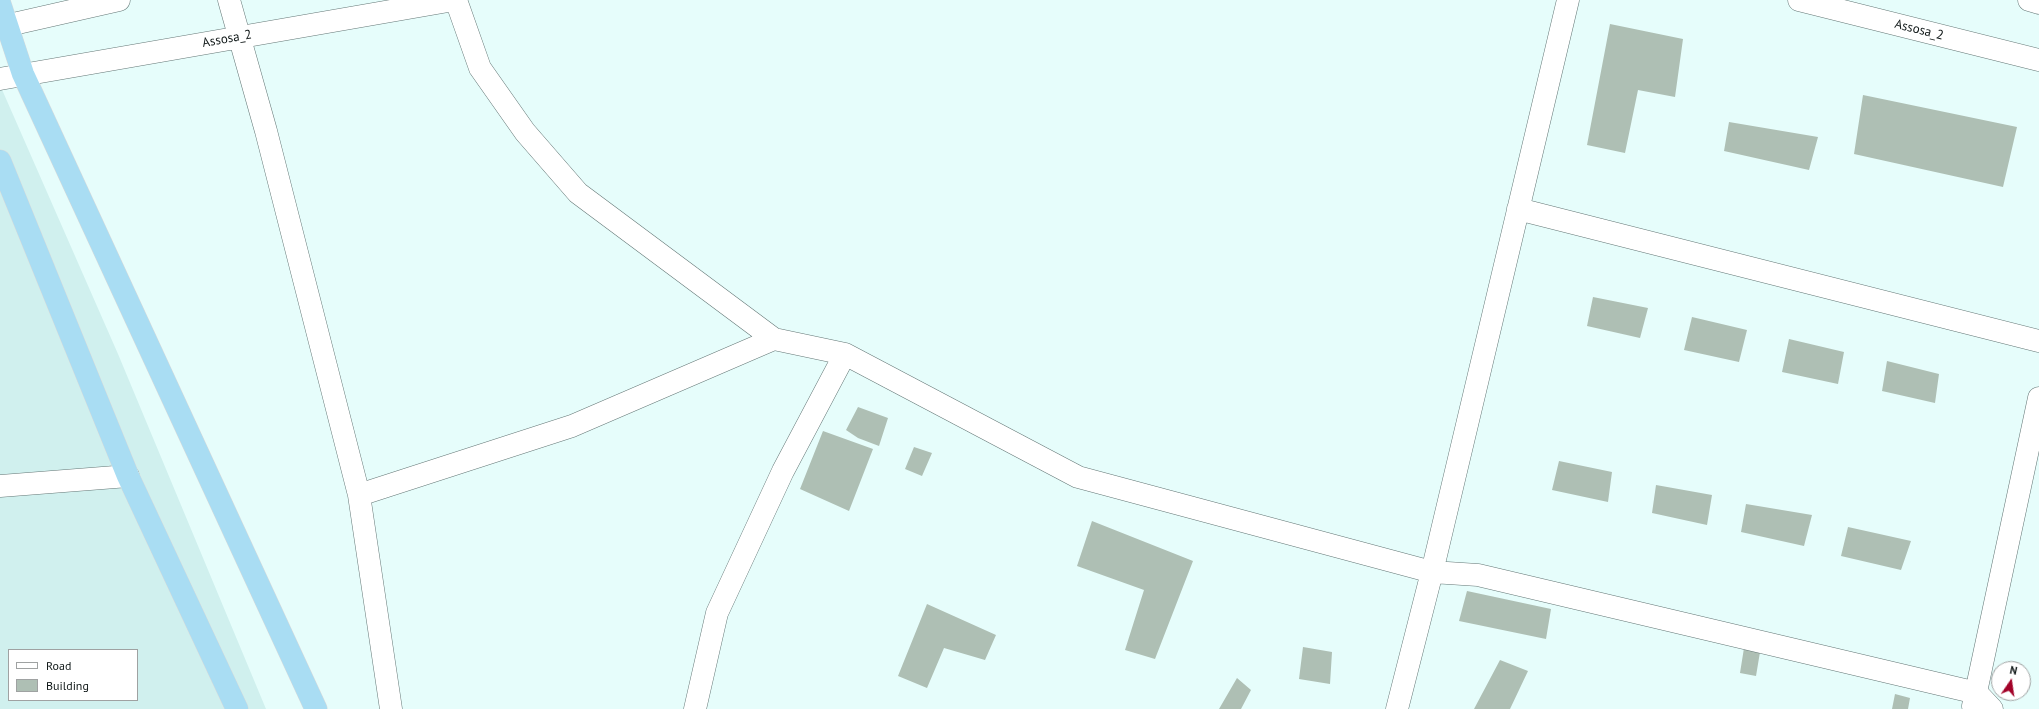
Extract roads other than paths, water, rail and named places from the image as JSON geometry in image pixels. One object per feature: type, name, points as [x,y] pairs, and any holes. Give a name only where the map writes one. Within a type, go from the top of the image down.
[{"type":"highway","points":[[0,4],[4,25],[23,74],[316,709]]},
{"type":"highway","points":[[0,161],[128,476],[237,709]]},
{"type":"street","points":[[4,25],[119,0]]},
{"type":"street","points":[[229,0],[266,131],[359,495],[391,709]]},
{"type":"street","points":[[455,0],[480,68],[525,132],[578,193],[774,339],[845,354],[1078,478],[1432,572],[1478,575],[1975,701],[1992,709]]},
{"type":"street","name":"Assosa_2","points":[[0,79],[455,0]]},
{"type":"street","points":[[1397,709],[1432,572],[1568,0]]},
{"type":"street","name":"Assosa_2","points":[[1799,0],[2039,60]]},
{"type":"street","points":[[2029,0],[2039,2]]},
{"type":"street","points":[[1518,209],[2039,341]]},
{"type":"street","points":[[359,495],[572,426],[774,339]]},
{"type":"street","points":[[695,709],[717,612],[783,471],[845,354]]},
{"type":"street","points":[[1975,701],[2039,398]]},
{"type":"street","points":[[0,486],[128,476]]}]
